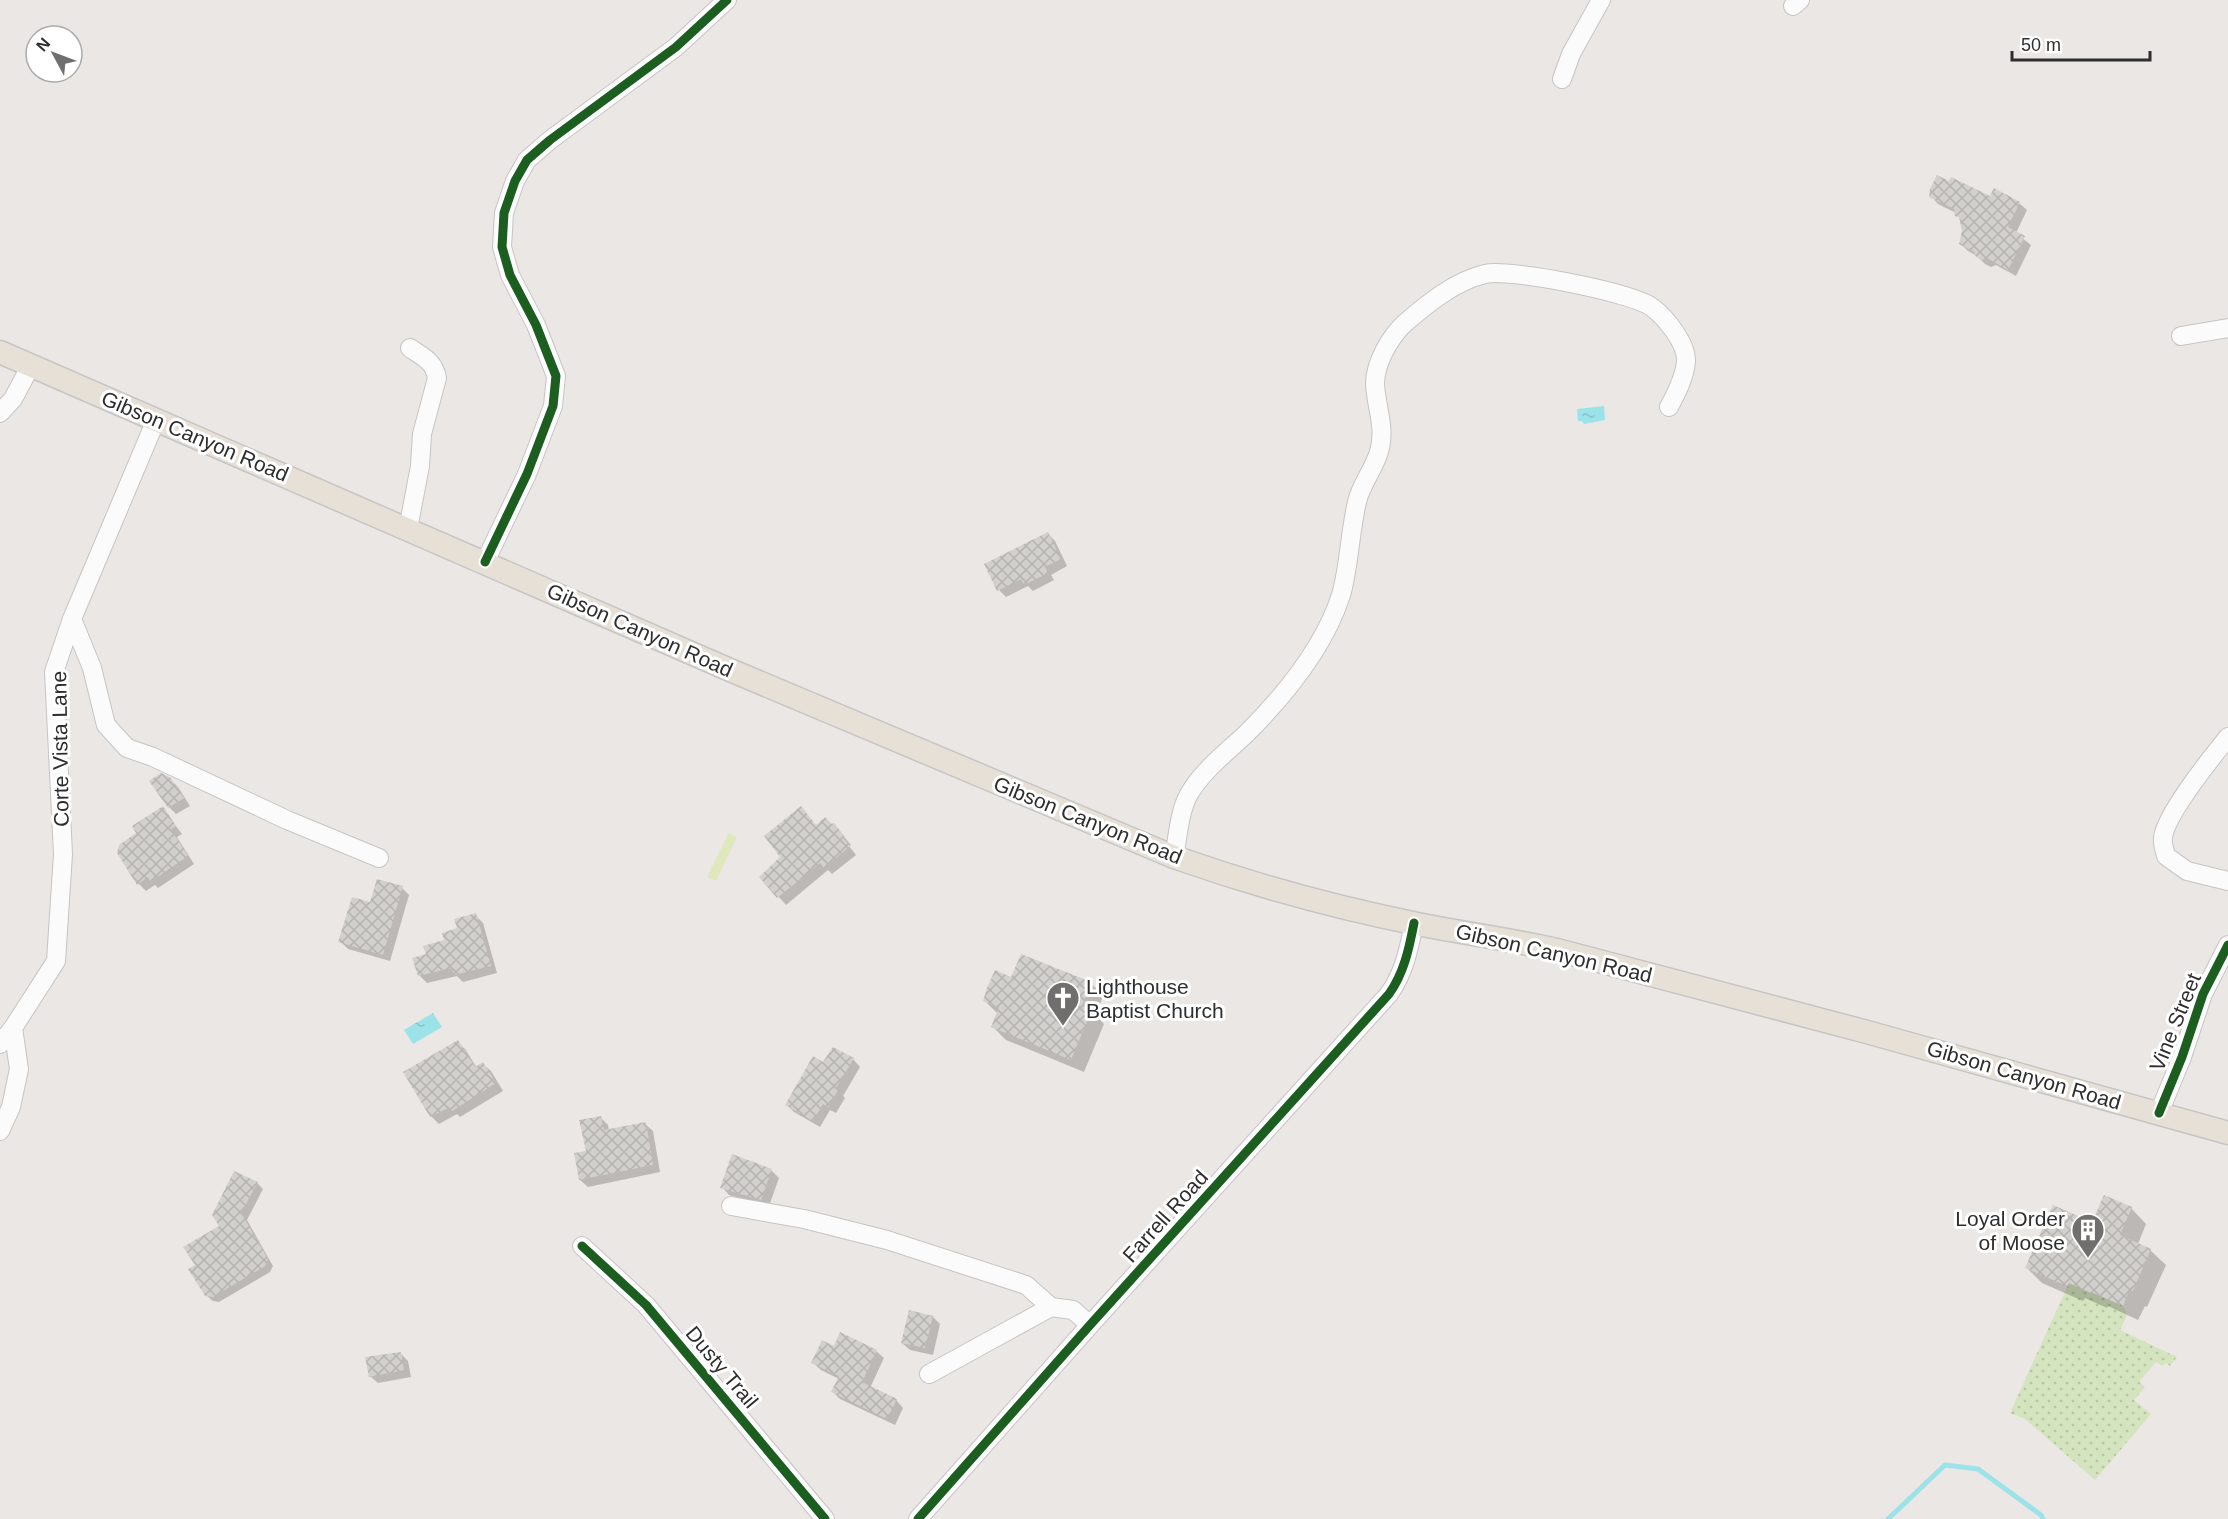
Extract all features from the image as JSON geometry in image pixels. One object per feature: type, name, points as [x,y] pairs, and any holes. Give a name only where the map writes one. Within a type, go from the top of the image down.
[{"type":"main road","name":"Gibson Canyon Road","points":[[0,352],[730,670],[1174,857],[1248,880],[1414,923],[1507,938],[1557,950],[1867,1032],[2228,1133]]},
{"type":"street","points":[[485,562],[527,474],[553,406],[556,376],[536,325],[510,275],[502,247],[504,213],[515,181],[527,160],[550,140],[676,47],[727,0]]},
{"type":"street","points":[[1562,79],[1571,54],[1601,0]]},
{"type":"street","points":[[1174,857],[1180,822],[1188,796],[1204,774],[1271,709],[1308,660],[1330,622],[1341,593],[1357,500],[1379,451],[1383,430],[1375,383],[1383,354],[1403,326],[1434,299],[1486,274],[1558,280],[1598,289],[1652,306],[1677,333],[1687,360],[1679,388],[1669,407]]},
{"type":"street","points":[[2181,336],[2228,328]]},
{"type":"street","points":[[408,529],[420,466],[422,434],[437,378],[430,361],[410,348]]},
{"type":"street","points":[[0,413],[13,399],[31,365]]},
{"type":"street","name":"Corte Vista Lane","points":[[0,1044],[13,1028],[56,961],[63,854],[54,672],[72,619],[156,420]]},
{"type":"street","points":[[72,619],[93,668],[106,725],[127,748],[153,757],[287,820],[379,858]]},
{"type":"street","points":[[2228,737],[2207,762],[2173,813],[2163,839],[2166,856],[2187,871],[2228,881]]},
{"type":"street","name":"Farrell Road","points":[[918,1519],[1389,994],[1405,963],[1414,923]]},
{"type":"street","name":"Vine Street","points":[[2158,1113],[2182,1057],[2203,994],[2228,945]]},
{"type":"street","points":[[0,1131],[11,1107],[19,1069],[13,1028]]},
{"type":"street","points":[[731,1206],[804,1220],[887,1240],[1026,1285],[1051,1307],[1073,1310],[1090,1325]]},
{"type":"street","name":"Dusty Trail","points":[[582,1246],[646,1305],[825,1519]]},
{"type":"street","points":[[929,1374],[1051,1307]]},
{"type":"green space","points":[[729,833],[737,837],[716,881],[707,877]]},
{"type":"green space","points":[[2069,1283],[2123,1306],[2127,1315],[2120,1330],[2177,1357],[2170,1366],[2166,1363],[2162,1366],[2156,1362],[2139,1382],[2145,1387],[2134,1400],[2151,1414],[2095,1480],[2025,1419],[2010,1413]]},
{"type":"water","points":[[1604,406],[1605,420],[1584,424],[1578,421],[1577,409]]},
{"type":"water","points":[[433,1013],[442,1027],[413,1044],[404,1030]]},
{"type":"building","points":[[1937,175],[1949,181],[1951,177],[1990,196],[1994,188],[2020,202],[2008,227],[2025,236],[2008,270],[1987,258],[1983,260],[1976,257],[1974,252],[1959,244],[1962,231],[1959,217],[1955,216],[1954,209],[1929,197]]},
{"type":"building","points":[[1048,532],[1061,559],[1045,567],[1048,573],[1024,585],[1021,579],[997,591],[984,564]]},
{"type":"building","points":[[161,773],[171,778],[184,798],[168,808],[149,781]]},
{"type":"building","points":[[163,806],[176,826],[171,829],[188,856],[150,882],[148,877],[137,885],[117,853],[119,845],[136,833],[132,826]]},
{"type":"building","points":[[801,806],[816,825],[825,817],[832,824],[834,823],[850,846],[824,868],[820,863],[777,898],[759,877],[780,857],[764,836]]},
{"type":"building","points":[[377,879],[403,886],[383,955],[338,942],[352,897],[370,902]]},
{"type":"building","points":[[476,913],[491,966],[454,975],[452,968],[418,976],[412,958],[426,954],[423,946],[444,940],[442,933],[457,928],[454,919]]},
{"type":"building","points":[[1021,954],[1091,982],[1082,1006],[1092,1009],[1071,1060],[991,1027],[999,1007],[983,1001],[987,988],[995,970],[1011,977]]},
{"type":"building","points":[[458,1040],[475,1067],[483,1062],[496,1083],[452,1111],[450,1107],[430,1117],[403,1072]]},
{"type":"building","points":[[833,1047],[854,1058],[836,1088],[838,1090],[828,1107],[823,1104],[813,1121],[785,1105],[813,1056],[823,1062]]},
{"type":"building","points":[[601,1116],[604,1130],[646,1122],[653,1165],[579,1180],[574,1153],[586,1151],[579,1120]]},
{"type":"building","points":[[732,1154],[772,1169],[761,1200],[720,1188]]},
{"type":"building","points":[[234,1171],[258,1182],[241,1213],[268,1259],[265,1266],[213,1297],[205,1296],[188,1269],[195,1265],[183,1247],[219,1226],[212,1215]]},
{"type":"building","name":"Loyal Order of Moose","points":[[2104,1195],[2132,1207],[2120,1235],[2151,1249],[2132,1293],[2129,1291],[2123,1306],[2069,1283],[2067,1286],[2025,1268],[2053,1205],[2092,1222]]},
{"type":"building","points":[[909,1310],[933,1316],[925,1348],[901,1343]]},
{"type":"building","points":[[840,1332],[877,1350],[862,1382],[897,1399],[887,1419],[831,1392],[839,1376],[811,1363],[822,1340],[834,1346]]},
{"type":"building","points":[[401,1352],[404,1370],[369,1377],[365,1357]]},
{"type":"waterway","points":[[1888,1519],[1945,1465],[1978,1469],[2041,1515],[2043,1519]]},
{"type":"cycle path","points":[[485,562],[527,474],[553,406],[556,376],[536,325],[510,275],[502,247],[504,213],[515,181],[527,160],[550,140],[676,47],[727,0]]},
{"type":"cycle path","points":[[918,1519],[1389,994],[1402,969],[1414,923]]},
{"type":"cycle path","points":[[2159,1113],[2182,1057],[2203,994],[2228,945]]},
{"type":"cycle path","points":[[582,1246],[646,1305],[825,1519]]},
{"type":"place","name":"Lighthouse Baptist Church","points":[[1063,1027]]},
{"type":"place","name":"Loyal Order of Moose","points":[[2088,1259]]}]
